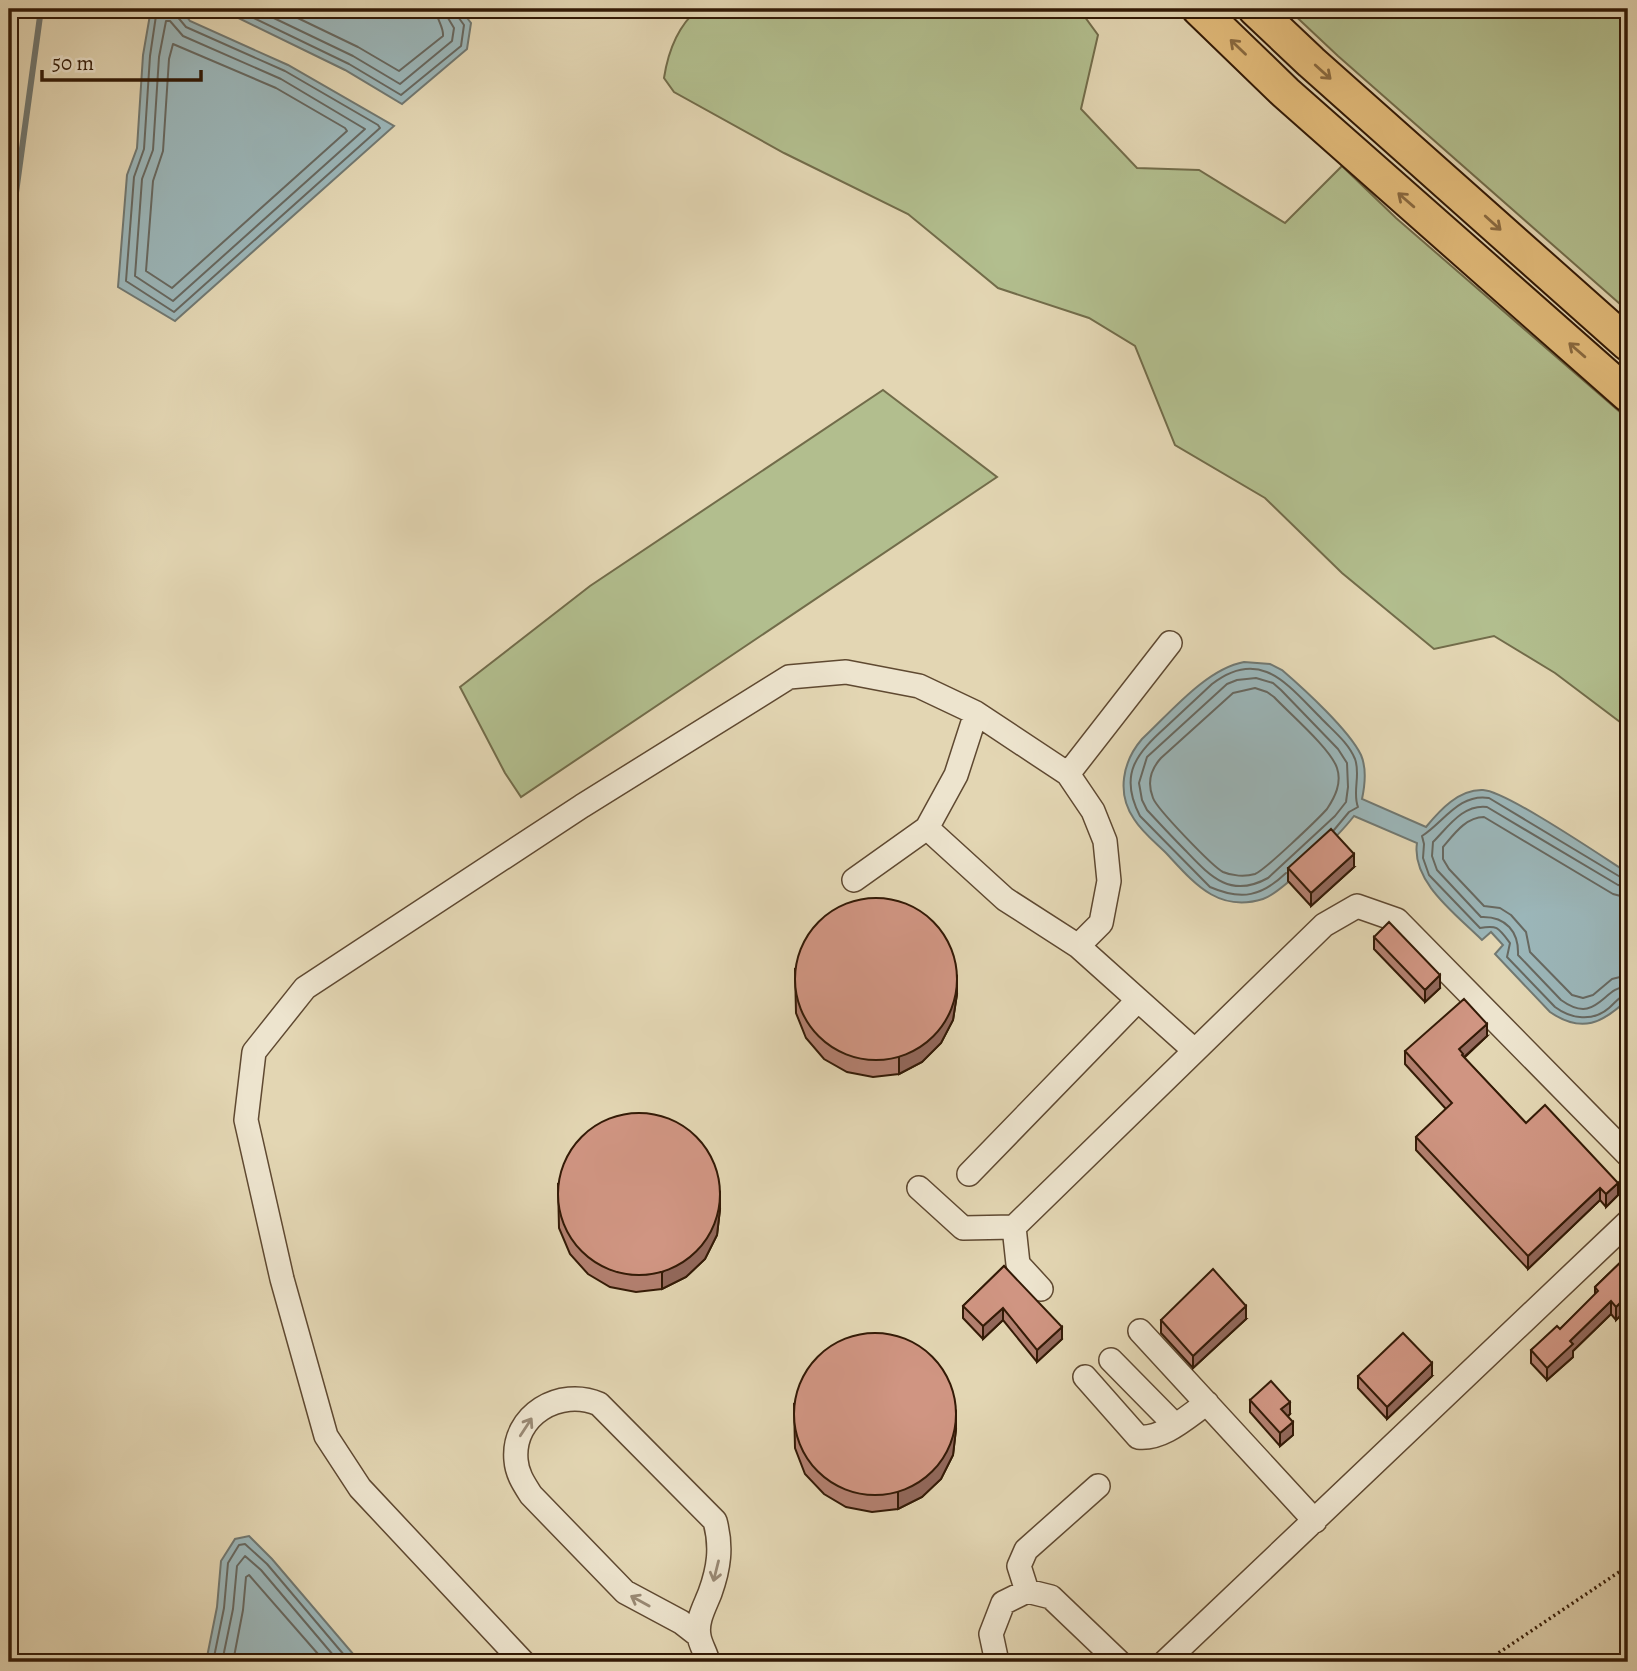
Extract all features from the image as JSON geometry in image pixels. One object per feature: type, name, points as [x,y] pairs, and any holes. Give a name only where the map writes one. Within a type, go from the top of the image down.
[{"type":"highway","points":[[1199,9],[1286,93],[1628,395]]},
{"type":"highway","points":[[1255,9],[1628,344]]},
{"type":"lane","points":[[1068,774],[1170,643]]},
{"type":"lane","points":[[523,1662],[360,1488],[326,1436],[282,1279],[246,1120],[254,1052],[305,988],[582,806],[789,677],[846,672],[919,686],[976,713],[1068,774],[1093,811],[1105,841],[1109,881],[1101,923],[1078,946]]},
{"type":"lane","points":[[854,880],[927,828],[956,775],[976,713]]},
{"type":"lane","points":[[927,828],[1005,899],[1078,946],[1194,1050]]},
{"type":"lane","points":[[919,1188],[963,1228],[1014,1227],[1324,925],[1357,906],[1397,920],[1628,1155]]},
{"type":"lane","points":[[969,1174],[1138,1000]]},
{"type":"lane","points":[[1165,1662],[1628,1222]]},
{"type":"lane","points":[[1014,1227],[1018,1264],[1041,1289]]},
{"type":"lane","points":[[1140,1331],[1315,1521]]},
{"type":"lane","points":[[1111,1360],[1175,1426]]},
{"type":"lane","points":[[1085,1377],[1138,1437],[1153,1437],[1175,1426],[1207,1403]]},
{"type":"lane","points":[[699,1636],[681,1622],[625,1592],[531,1495],[522,1482],[515,1458],[521,1433],[527,1423],[546,1405],[556,1400],[577,1398],[599,1404],[715,1521],[720,1555],[716,1575],[701,1613],[699,1636],[708,1662]]},
{"type":"lane","points":[[1027,1591],[1019,1566],[1026,1550],[1098,1486]]},
{"type":"lane","points":[[997,1662],[991,1634],[1003,1604],[1027,1591],[1051,1597],[1119,1662]]},
{"type":"path","points":[[1485,1662],[1628,1566]]},
{"type":"green space","points":[[698,9],[1079,9],[1098,35],[1081,109],[1137,168],[1199,170],[1285,223],[1342,166],[1396,218],[1628,419],[1628,728],[1555,673],[1494,636],[1434,649],[1342,573],[1265,498],[1175,445],[1135,346],[1089,318],[998,288],[908,214],[784,153],[674,92],[664,78],[668,59],[680,31]]},
{"type":"green space","points":[[1288,9],[1628,9],[1628,311],[1338,56]]},
{"type":"green space","points":[[883,390],[997,477],[521,797],[505,773],[460,687],[590,586]]},
{"type":"water","points":[[151,9],[181,9],[190,21],[288,65],[394,126],[175,321],[118,287],[127,175],[137,148],[143,55]]},
{"type":"water","points":[[220,9],[460,9],[471,23],[467,49],[402,104],[345,70]]},
{"type":"water","points":[[1244,662],[1270,664],[1282,670],[1337,722],[1363,760],[1365,777],[1362,799],[1426,827],[1444,808],[1466,793],[1483,790],[1495,793],[1555,826],[1628,873],[1628,999],[1610,1014],[1592,1023],[1572,1023],[1550,1012],[1495,954],[1503,945],[1491,932],[1482,940],[1438,897],[1421,871],[1417,843],[1354,816],[1296,875],[1263,899],[1233,902],[1220,899],[1197,885],[1137,824],[1125,799],[1126,767],[1142,739],[1177,705],[1216,673]]},
{"type":"water","points":[[249,1536],[360,1662],[206,1662],[217,1607],[221,1561],[235,1539]]},
{"type":"building","points":[[1331,829],[1354,854],[1311,893],[1288,868]]},
{"type":"building","points":[[876,898],[907,904],[933,922],[951,948],[957,979],[951,1010],[933,1036],[907,1054],[876,1060],[845,1054],[819,1036],[801,1010],[795,979],[801,948],[819,922],[845,904]]},
{"type":"building","points":[[1389,922],[1440,975],[1425,990],[1374,937]]},
{"type":"building","points":[[1464,999],[1487,1024],[1459,1049],[1462,1055],[1526,1123],[1545,1105],[1618,1183],[1606,1194],[1600,1188],[1528,1256],[1416,1137],[1452,1103],[1405,1051]]},
{"type":"building","points":[[639,1113],[670,1119],[696,1137],[714,1163],[720,1194],[714,1225],[696,1251],[670,1269],[639,1275],[608,1269],[582,1251],[564,1225],[558,1194],[564,1163],[582,1137],[608,1119]]},
{"type":"building","points":[[1628,1255],[1628,1295],[1616,1307],[1611,1301],[1570,1341],[1573,1344],[1547,1368],[1531,1350],[1557,1326],[1560,1329],[1598,1291],[1595,1287]]},
{"type":"building","points":[[1004,1266],[1062,1327],[1037,1350],[1003,1308],[983,1326],[963,1306]]},
{"type":"building","points":[[1213,1269],[1246,1306],[1193,1356],[1161,1320]]},
{"type":"building","points":[[875,1333],[906,1339],[932,1357],[950,1383],[956,1414],[950,1445],[932,1471],[906,1489],[875,1495],[844,1489],[818,1471],[800,1445],[794,1414],[800,1383],[818,1357],[844,1339]]},
{"type":"building","points":[[1403,1333],[1432,1363],[1387,1407],[1358,1376]]},
{"type":"building","points":[[1271,1381],[1290,1402],[1281,1409],[1293,1422],[1280,1433],[1250,1400]]},
{"type":"waterway","points":[[9,244],[41,9]]}]
